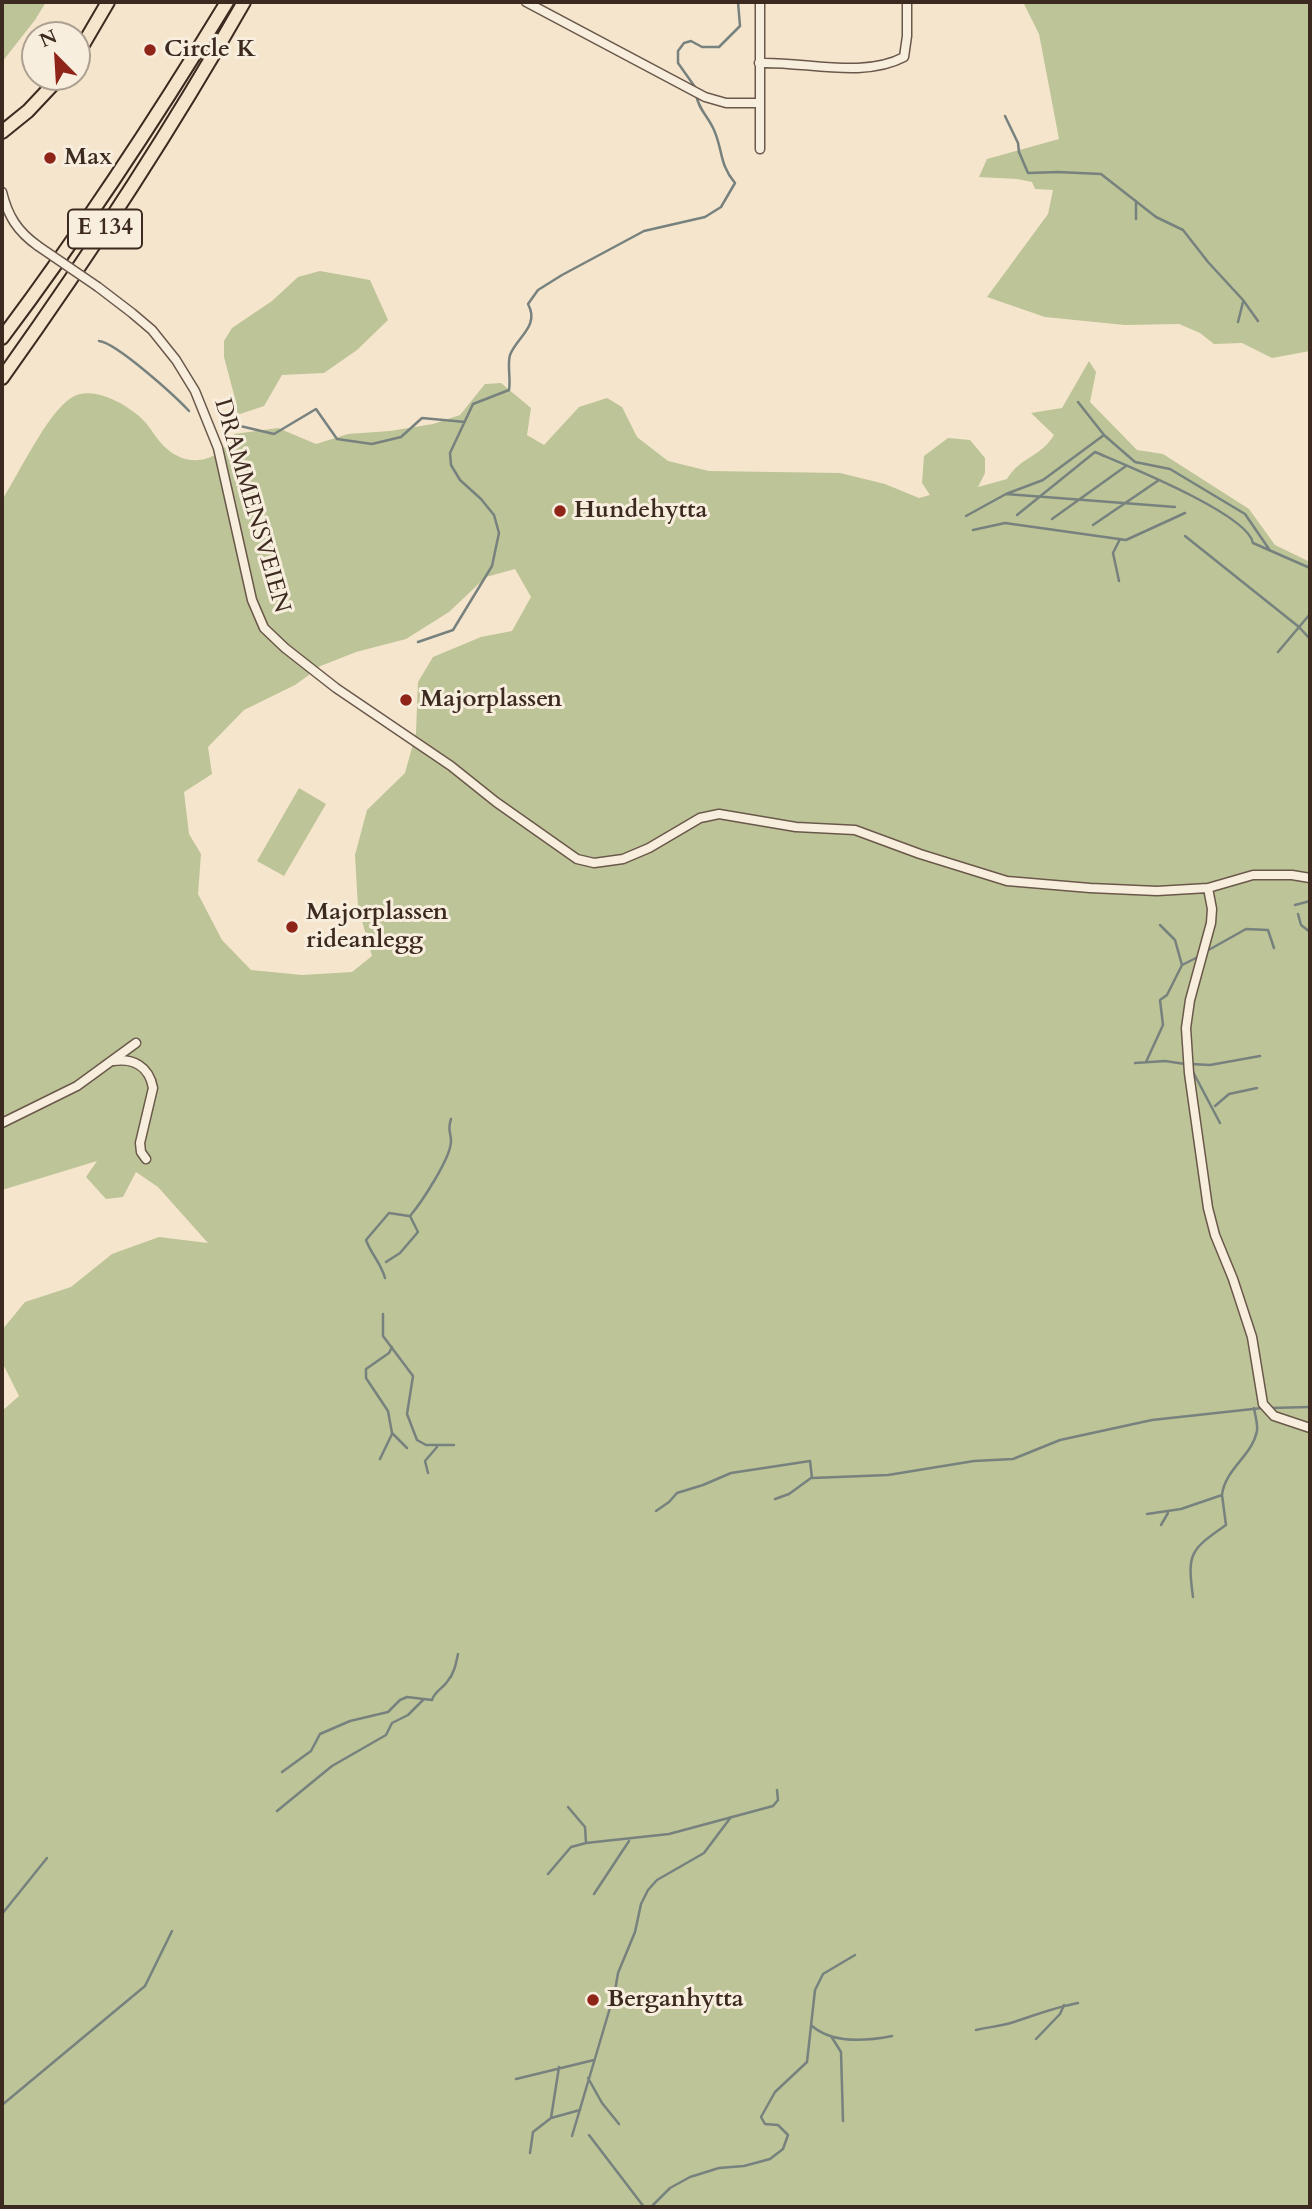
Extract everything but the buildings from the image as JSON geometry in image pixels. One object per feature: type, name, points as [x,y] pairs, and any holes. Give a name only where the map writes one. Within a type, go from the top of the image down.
[{"type":"main road","points":[[91,31],[108,2]]},
{"type":"main road","name":"E 134","points":[[2,338],[139,143],[227,2]]},
{"type":"main road","name":"E 134","points":[[2,378],[131,189],[244,2]]},
{"type":"main road","points":[[2,132],[47,91]]},
{"type":"street","points":[[526,2],[705,97],[726,103],[759,103]]},
{"type":"street","points":[[760,2],[760,149]]},
{"type":"street","points":[[759,63],[788,62],[817,67],[890,64],[904,57],[908,2]]},
{"type":"street","name":"DRAMMENSVEIEN","points":[[2,192],[12,220],[23,234],[132,313],[161,341],[183,371],[201,403],[218,448],[252,600],[260,623],[285,648],[415,744],[451,766],[569,855],[594,863],[622,859],[639,853],[700,818],[719,814],[796,827],[850,829],[1007,881],[1133,891],[1208,888],[1253,875],[1310,878]]},
{"type":"street","points":[[1208,888],[1212,909],[1211,923],[1186,1028],[1189,1073],[1208,1208],[1252,1337],[1263,1404],[1269,1413],[1280,1419],[1310,1428]]},
{"type":"street","points":[[2,1123],[77,1086],[136,1043]]},
{"type":"street","points":[[113,1061],[127,1059],[135,1062],[143,1067],[152,1081],[153,1088],[141,1143],[141,1152],[146,1159]]},
{"type":"green space","points":[[2,2],[46,2],[34,21],[21,21],[21,38],[2,62]]},
{"type":"green space","points":[[1023,2],[1310,2],[1310,351],[1272,358],[1242,343],[1214,344],[1200,333],[1179,324],[1125,325],[1045,317],[987,297],[1048,214],[1053,190],[1035,189],[1032,182],[1017,179],[979,177],[987,159],[1059,139],[1039,34]]},
{"type":"green space","points":[[320,271],[370,280],[388,320],[357,350],[324,373],[282,375],[264,406],[237,415],[224,357],[224,341],[232,328],[272,301],[298,277]]},
{"type":"green space","points":[[1089,361],[1096,372],[1090,402],[1137,450],[1163,454],[1249,509],[1275,545],[1310,562],[1310,2207],[2,2207],[2,1411],[19,1396],[2,1362],[2,1330],[25,1302],[71,1287],[112,1254],[159,1237],[208,1243],[158,1187],[136,1172],[123,1197],[106,1199],[86,1177],[97,1161],[2,1190],[2,500],[34,445],[62,405],[79,394],[97,394],[124,405],[143,420],[167,449],[185,459],[195,460],[213,456],[221,451],[234,434],[278,428],[316,444],[348,434],[433,424],[460,415],[485,384],[501,383],[531,408],[527,435],[544,445],[579,407],[607,398],[622,407],[637,437],[668,461],[709,471],[840,473],[885,484],[919,498],[930,495],[922,483],[924,456],[948,438],[970,440],[985,458],[985,473],[978,487],[1007,479],[1012,471],[1049,443],[1054,435],[1031,413],[1062,408]],"holes":[[[515,569],[531,597],[512,631],[481,637],[433,657],[418,682],[416,733],[405,773],[367,810],[355,855],[358,907],[372,956],[352,972],[302,975],[251,970],[222,940],[198,894],[201,854],[189,834],[184,792],[212,774],[208,747],[244,710],[295,685],[309,675],[308,671],[356,652],[406,639],[449,612],[486,577]]]},
{"type":"green space","points":[[299,788],[326,804],[284,876],[257,861]]},
{"type":"waterway","points":[[695,87],[678,63],[678,51],[684,43],[691,41],[702,47],[719,47],[740,26],[738,2]]},
{"type":"waterway","points":[[418,642],[453,630],[492,566],[499,533],[494,515],[460,480],[451,465],[450,453],[473,404],[509,390],[510,355],[529,325],[531,312],[528,304],[538,290],[644,231],[705,217],[721,207],[735,183],[726,170],[717,137],[696,94]]},
{"type":"waterway","points":[[1005,116],[1028,173],[1101,174],[1156,217],[1183,230],[1258,321]]},
{"type":"waterway","points":[[1136,201],[1136,219]]},
{"type":"waterway","points":[[1238,322],[1243,302]]},
{"type":"waterway","points":[[99,341],[132,360],[189,411]]},
{"type":"waterway","points":[[1078,402],[1104,435],[1135,462],[1170,469],[1245,514],[1269,549]]},
{"type":"waterway","points":[[219,421],[274,434],[316,409],[337,439],[372,444],[401,437],[422,418],[465,422]]},
{"type":"waterway","points":[[966,516],[1006,494],[1043,480],[1104,435]]},
{"type":"waterway","points":[[1017,515],[1095,452],[1209,505],[1246,531],[1253,543],[1310,568]]},
{"type":"waterway","points":[[1052,519],[1126,466]]},
{"type":"waterway","points":[[1093,525],[1159,480]]},
{"type":"waterway","points":[[1006,494],[1175,507]]},
{"type":"waterway","points":[[973,530],[1005,523],[1126,540],[1185,513]]},
{"type":"waterway","points":[[1185,536],[1299,627],[1310,639]]},
{"type":"waterway","points":[[1119,581],[1113,553],[1120,539]]},
{"type":"waterway","points":[[1278,652],[1310,614]]},
{"type":"waterway","points":[[1295,905],[1310,901]]},
{"type":"waterway","points":[[1298,914],[1301,925],[1310,932]]},
{"type":"waterway","points":[[1160,925],[1175,940],[1182,965]]},
{"type":"waterway","points":[[1205,952],[1246,929],[1268,930],[1274,948]]},
{"type":"waterway","points":[[1146,1062],[1163,1025],[1160,1000],[1167,995],[1182,965],[1200,956]]},
{"type":"waterway","points":[[1191,1064],[1210,1065],[1260,1056]]},
{"type":"waterway","points":[[1135,1063],[1165,1061],[1185,1064]]},
{"type":"waterway","points":[[1192,1070],[1220,1123]]},
{"type":"waterway","points":[[1215,1106],[1229,1094],[1257,1088]]},
{"type":"waterway","points":[[386,1262],[400,1253],[418,1232],[410,1216],[428,1191],[450,1149],[451,1119]]},
{"type":"waterway","points":[[385,1278],[366,1240],[389,1213],[409,1216]]},
{"type":"waterway","points":[[383,1314],[383,1336],[413,1376],[407,1414],[417,1440],[426,1445],[454,1445]]},
{"type":"waterway","points":[[392,1347],[389,1353],[366,1369],[366,1378],[388,1411],[392,1433],[407,1448]]},
{"type":"waterway","points":[[1269,1408],[1310,1407]]},
{"type":"waterway","points":[[1147,1514],[1181,1509],[1222,1495],[1228,1478],[1254,1440],[1257,1428],[1254,1408]]},
{"type":"waterway","points":[[656,1511],[677,1493],[731,1473],[810,1461],[812,1478],[888,1475],[974,1461],[1013,1459],[1060,1440],[1152,1420],[1262,1408]]},
{"type":"waterway","points":[[380,1459],[392,1434]]},
{"type":"waterway","points":[[428,1473],[425,1461],[437,1447]]},
{"type":"waterway","points":[[775,1499],[789,1494],[811,1478]]},
{"type":"waterway","points":[[1193,1597],[1191,1561],[1194,1554],[1198,1547],[1226,1525],[1222,1495]]},
{"type":"waterway","points":[[1161,1525],[1168,1513]]},
{"type":"waterway","points":[[282,1772],[311,1751],[320,1734],[350,1721],[388,1712],[407,1697],[432,1700],[451,1676],[458,1654]]},
{"type":"waterway","points":[[277,1811],[332,1766],[386,1735],[392,1723],[408,1715],[423,1700]]},
{"type":"waterway","points":[[548,1874],[571,1847],[669,1834],[773,1806],[778,1800],[777,1790]]},
{"type":"waterway","points":[[568,1807],[585,1827],[586,1843]]},
{"type":"waterway","points":[[572,2136],[618,1973],[635,1932],[641,1904],[657,1880],[704,1853],[731,1817]]},
{"type":"waterway","points":[[594,1894],[629,1841]]},
{"type":"waterway","points":[[2,1914],[47,1858]]},
{"type":"waterway","points":[[2,2105],[145,1986],[172,1931]]},
{"type":"waterway","points":[[651,2207],[670,2188],[690,2177],[719,2168],[744,2166],[770,2159],[783,2149],[788,2135],[778,2125],[765,2124],[761,2117],[775,2092],[807,2062],[815,1990],[823,1974],[855,1955]]},
{"type":"waterway","points":[[976,2030],[1078,2003]]},
{"type":"waterway","points":[[1036,2039],[1060,2014],[1064,2005]]},
{"type":"waterway","points":[[812,2026],[830,2036],[850,2040],[892,2036]]},
{"type":"waterway","points":[[831,2036],[841,2052],[843,2121]]},
{"type":"waterway","points":[[516,2079],[594,2060]]},
{"type":"waterway","points":[[551,2118],[559,2067]]},
{"type":"waterway","points":[[588,2078],[602,2103],[619,2124]]},
{"type":"waterway","points":[[530,2153],[533,2132],[551,2118],[580,2110]]},
{"type":"waterway","points":[[589,2135],[644,2207]]},
{"type":"place","name":"Circle K","points":[[150,50]]},
{"type":"place","name":"Max","points":[[50,158]]},
{"type":"place","name":"Hundehytta","points":[[560,511]]},
{"type":"place","name":"Majorplassen","points":[[406,700]]},
{"type":"place","name":"Majorplassen rideanlegg","points":[[292,927]]},
{"type":"place","name":"Berganhytta","points":[[593,2000]]}]
